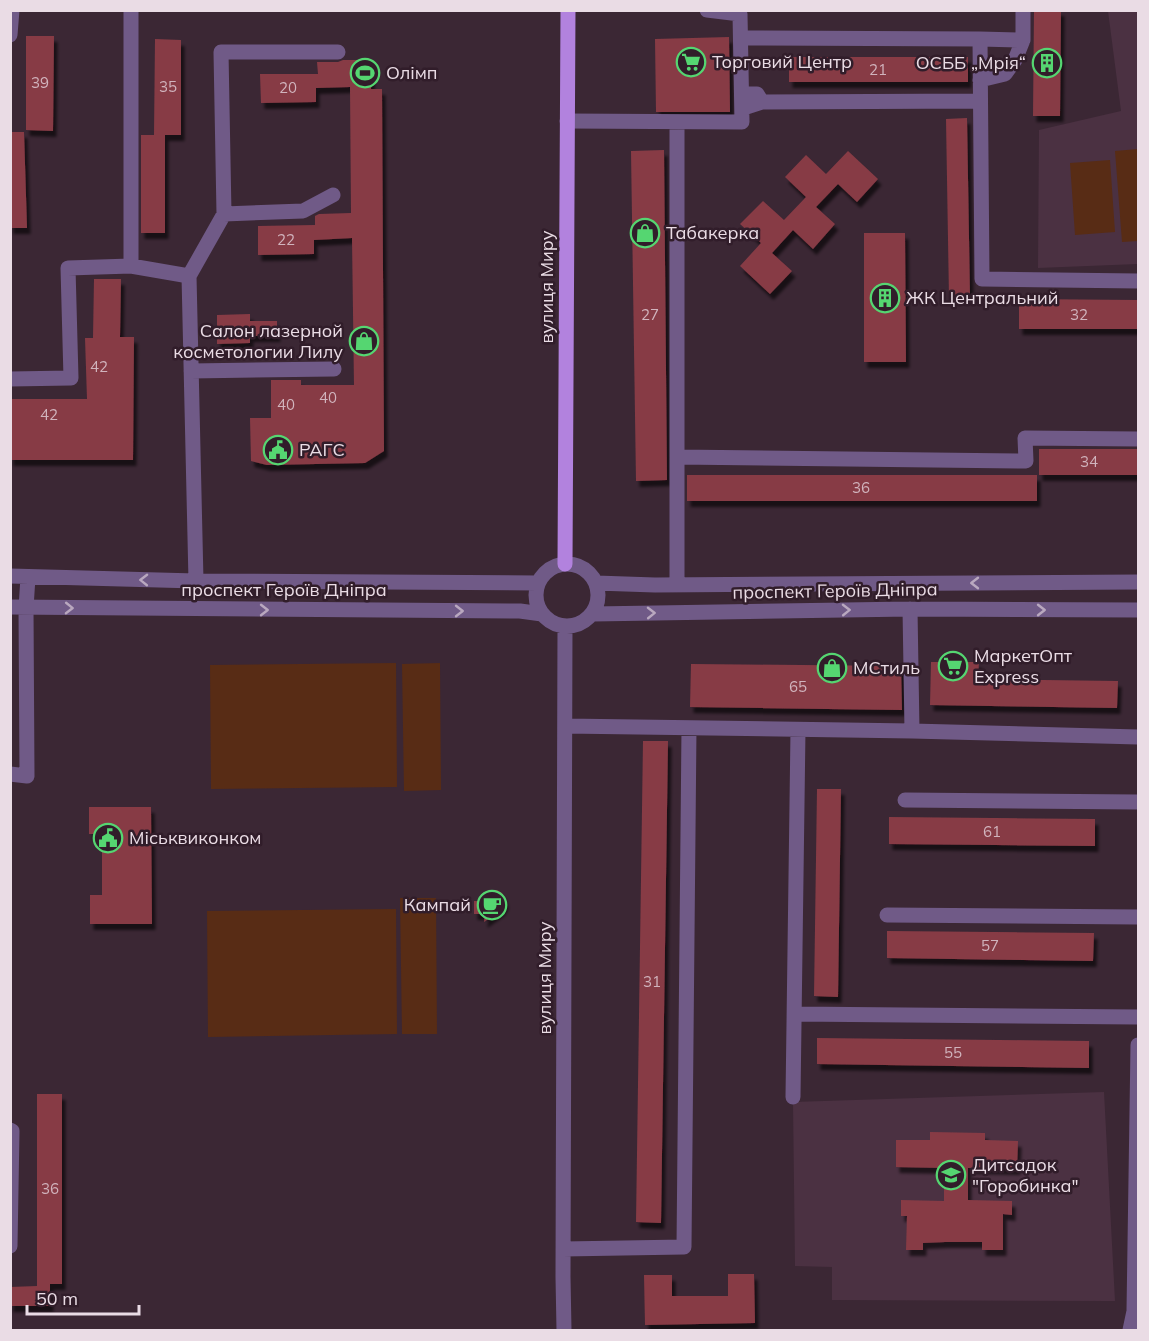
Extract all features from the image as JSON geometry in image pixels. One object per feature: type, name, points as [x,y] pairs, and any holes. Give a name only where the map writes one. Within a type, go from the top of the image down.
[{"type":"main road","name":"вулиця Миру","points":[[565,564],[568,10]]},
{"type":"street","points":[[10,35],[12,10]]},
{"type":"street","points":[[131,10],[131,266]]},
{"type":"street","points":[[567,121],[742,123],[740,14],[707,10]]},
{"type":"street","points":[[980,80],[1005,74],[1016,60],[1023,40],[1023,10]]},
{"type":"street","points":[[741,39],[1023,40]]},
{"type":"street","points":[[980,39],[982,279],[1138,281]]},
{"type":"street","points":[[196,581],[189,276],[224,214],[221,52],[338,52]]},
{"type":"street","points":[[742,97],[757,94],[762,102],[980,101]]},
{"type":"street","points":[[677,122],[677,585]]},
{"type":"street","points":[[224,214],[303,211],[333,195]]},
{"type":"street","points":[[10,379],[70,378],[68,268],[131,266],[189,276]]},
{"type":"street","points":[[191,371],[334,369]]},
{"type":"street","points":[[677,457],[1026,461],[1025,438],[1138,439]]},
{"type":"street","points":[[565,564],[575,565],[591,575],[596,583],[597,604],[585,621],[576,625],[566,626],[548,620],[538,606],[536,598],[538,583],[555,567],[565,564]]},
{"type":"street","name":"проспект Героїв Дніпра","points":[[10,576],[196,581],[538,583]]},
{"type":"street","points":[[10,774],[27,776],[18,608],[27,577]]},
{"type":"street","points":[[1078,610],[1080,582]]},
{"type":"street","name":"проспект Героїв Дніпра","points":[[596,583],[677,585],[1138,582]]},
{"type":"street","name":"проспект Героїв Дніпра","points":[[18,608],[509,611],[542,614]]},
{"type":"street","points":[[910,609],[912,731]]},
{"type":"street","name":"проспект Героїв Дніпра","points":[[592,614],[910,609],[1138,610]]},
{"type":"street","name":"вулиця Миру","points":[[564,1330],[566,626]]},
{"type":"street","points":[[565,726],[1138,737]]},
{"type":"street","points":[[563,1249],[684,1247],[689,728]]},
{"type":"street","points":[[793,1097],[798,730]]},
{"type":"street","points":[[905,800],[1138,802]]},
{"type":"street","points":[[887,915],[1138,917]]},
{"type":"street","points":[[795,1014],[1138,1017]]},
{"type":"street","points":[[1130,1330],[1134,1311],[1138,1045]]},
{"type":"street","points":[[10,1130],[12,1131],[10,1246]]},
{"type":"shaded area","points":[[1108,11],[1138,11],[1138,264],[1038,268],[1039,130],[1121,111]]},
{"type":"shaded area","points":[[1138,149],[1138,241],[1122,242],[1115,151]]},
{"type":"shaded area","points":[[1110,160],[1115,232],[1075,235],[1070,163]]},
{"type":"shaded area","points":[[396,663],[397,787],[211,789],[210,665]]},
{"type":"shaded area","points":[[440,663],[441,790],[404,791],[402,664]]},
{"type":"shaded area","points":[[400,898],[436,898],[437,1034],[402,1034]]},
{"type":"shaded area","points":[[396,909],[397,1034],[208,1037],[207,911]]},
{"type":"shaded area","name":"Дитсадок \"Горобинка\"","points":[[1104,1092],[1115,1301],[832,1300],[832,1267],[795,1266],[793,1102]]},
{"type":"building","name":"ОСББ „Мрія“","points":[[1034,10],[1061,10],[1060,116],[1033,116]]},
{"type":"building","points":[[26,36],[54,36],[53,131],[26,130]]},
{"type":"building","points":[[729,37],[730,112],[656,112],[655,39]]},
{"type":"building","points":[[155,39],[181,40],[181,135],[154,135]]},
{"type":"building","points":[[789,57],[968,57],[968,82],[789,82]]},
{"type":"building","points":[[372,60],[371,89],[382,89],[384,451],[365,463],[267,465],[251,461],[250,418],[271,418],[271,380],[301,380],[301,385],[354,385],[352,238],[314,240],[314,254],[258,255],[258,226],[315,225],[315,216],[319,214],[351,213],[350,87],[316,88],[316,102],[261,103],[260,74],[318,74],[317,62]]},
{"type":"building","points":[[967,118],[970,298],[949,298],[946,119]]},
{"type":"building","points":[[10,132],[24,132],[27,228],[10,228]]},
{"type":"building","points":[[141,135],[165,135],[165,233],[141,233]]},
{"type":"building","points":[[664,150],[667,480],[636,481],[631,151]]},
{"type":"building","points":[[848,151],[878,179],[857,202],[838,184],[816,207],[835,224],[813,249],[793,230],[772,253],[792,271],[770,294],[740,266],[761,243],[740,224],[763,201],[784,220],[806,197],[785,177],[806,155],[826,174]]},
{"type":"building","name":"ЖК Центральний","points":[[864,233],[905,233],[906,362],[864,362]]},
{"type":"building","points":[[94,279],[121,279],[120,337],[134,337],[133,460],[10,460],[10,399],[87,399],[85,338],[93,338]]},
{"type":"building","points":[[1019,299],[1138,300],[1138,329],[1019,329]]},
{"type":"building","points":[[250,314],[250,321],[277,321],[277,336],[250,336],[250,343],[217,344],[217,315]]},
{"type":"building","points":[[1039,449],[1138,449],[1138,475],[1039,475]]},
{"type":"building","points":[[687,475],[1037,475],[1037,501],[687,501]]},
{"type":"building","points":[[931,662],[979,662],[978,679],[1118,681],[1117,708],[930,705]]},
{"type":"building","points":[[691,664],[901,666],[902,710],[690,707]]},
{"type":"building","points":[[643,741],[668,741],[661,1223],[636,1222]]},
{"type":"building","points":[[817,789],[841,789],[838,997],[814,996]]},
{"type":"building","points":[[89,807],[151,807],[152,924],[90,924],[90,895],[102,895],[102,834],[89,834]]},
{"type":"building","points":[[889,817],[1095,819],[1095,846],[889,844]]},
{"type":"building","points":[[490,890],[502,893],[505,903],[501,910],[484,922],[485,914],[474,914],[474,901],[480,901]]},
{"type":"building","points":[[887,931],[1094,933],[1093,961],[887,958]]},
{"type":"building","points":[[817,1038],[1089,1041],[1089,1068],[817,1064]]},
{"type":"building","points":[[37,1094],[62,1094],[62,1284],[50,1284],[50,1306],[10,1306],[10,1287],[37,1286]]},
{"type":"building","points":[[930,1132],[985,1133],[985,1140],[1018,1141],[1017,1169],[968,1168],[968,1200],[1012,1201],[1012,1215],[1003,1214],[1003,1250],[982,1250],[982,1242],[945,1242],[923,1243],[923,1250],[906,1250],[907,1216],[901,1216],[901,1200],[944,1201],[944,1168],[896,1167],[896,1140],[930,1140]]},
{"type":"building","points":[[728,1274],[754,1274],[755,1323],[645,1325],[644,1275],[672,1275],[672,1296],[728,1296]]},
{"type":"place","name":"Торговий Центр","points":[[691,62]]},
{"type":"place","name":"ОСББ „Мрія“","points":[[1047,63]]},
{"type":"place","name":"Олімп","points":[[365,73]]},
{"type":"place","name":"Табакерка","points":[[645,233]]},
{"type":"place","name":"ЖК Центральний","points":[[885,298]]},
{"type":"place","name":"Салон лазерной косметологии Лилу","points":[[364,341]]},
{"type":"place","name":"РАГС","points":[[278,450]]},
{"type":"place","name":"МаркетОпт Express","points":[[953,666]]},
{"type":"place","name":"МСтиль","points":[[832,668]]},
{"type":"place","name":"Міськвиконком","points":[[108,838]]},
{"type":"place","name":"Кампай","points":[[492,905]]},
{"type":"place","name":"Дитсадок \"Горобинка\"","points":[[951,1175]]}]
